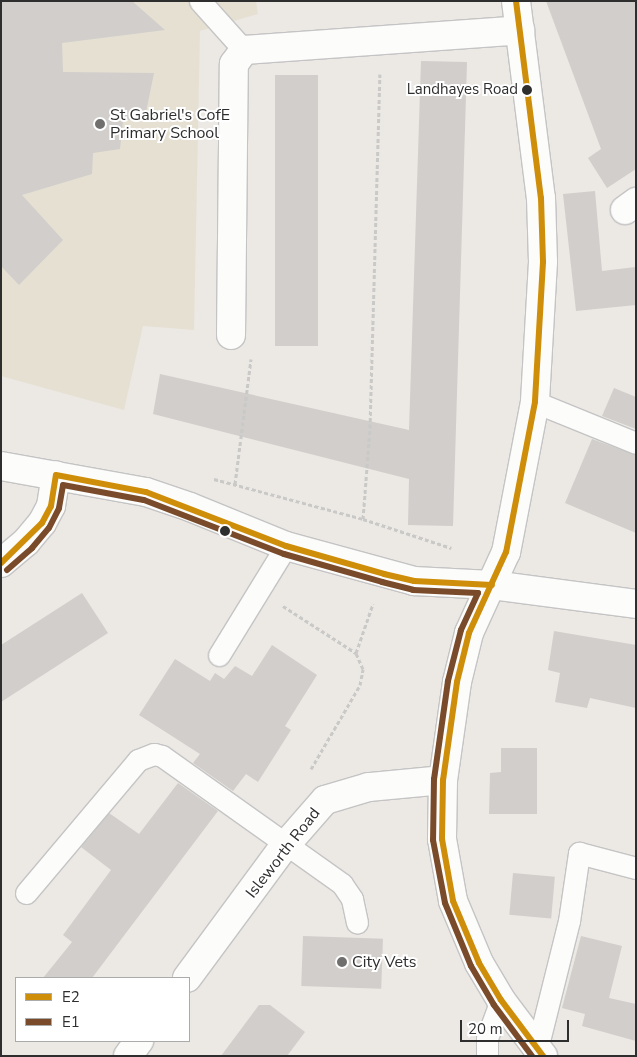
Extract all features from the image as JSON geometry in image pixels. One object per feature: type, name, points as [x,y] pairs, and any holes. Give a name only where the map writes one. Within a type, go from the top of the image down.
[{"type":"street","points":[[516,1],[541,198],[543,262],[535,402],[506,552],[469,634],[457,682],[443,780],[442,839],[453,901],[479,963],[501,1000],[540,1052]]},
{"type":"street","points":[[231,335],[234,64],[244,50],[520,30]]},
{"type":"street","points":[[1,466],[154,495],[286,546],[414,581],[492,585],[636,604]]},
{"type":"street","points":[[1,563],[26,542],[42,523],[51,506],[56,475]]},
{"type":"street","name":"Isleworth Road","points":[[188,977],[287,844],[325,800],[368,787],[443,780]]},
{"type":"street","points":[[128,1056],[138,1042]]},
{"type":"lane","points":[[200,1],[244,50]]},
{"type":"lane","points":[[535,402],[636,443]]},
{"type":"lane","points":[[218,655],[260,591],[286,546]]},
{"type":"lane","points":[[26,893],[138,760],[146,755],[162,756],[342,884],[352,899],[357,922]]},
{"type":"lane","points":[[540,1052],[569,921],[579,853],[636,868]]},
{"type":"lane","points":[[486,1056],[487,1038],[501,1000]]},
{"type":"path","points":[[363,519],[370,428],[380,104],[378,41]]},
{"type":"path","points":[[231,335],[254,337],[235,484]]},
{"type":"path","points":[[206,477],[363,519],[452,549]]},
{"type":"path","points":[[356,653],[384,574]]},
{"type":"path","points":[[260,591],[356,653],[362,669],[360,685],[306,776],[311,814]]},
{"type":"shaded area","name":"St Gabriel's CofE Primary School","points":[[1,1],[256,1],[258,14],[200,31],[194,330],[143,326],[124,410],[1,376]]},
{"type":"building","points":[[1,1],[132,1],[165,30],[62,43],[63,72],[154,73],[145,117],[123,121],[120,149],[93,153],[92,174],[22,195],[63,240],[19,285],[1,266]]},
{"type":"building","points":[[546,1],[636,1],[636,169],[607,188],[588,158],[601,149]]},
{"type":"building","points":[[421,61],[467,62],[453,526],[408,525],[409,479],[153,414],[160,374],[409,430]]},
{"type":"building","points":[[275,75],[318,75],[318,346],[275,346]]},
{"type":"building","points":[[595,191],[602,271],[636,267],[636,305],[576,311],[563,194]]},
{"type":"building","points":[[614,388],[636,397],[636,429],[602,416]]},
{"type":"building","points":[[592,439],[636,455],[636,533],[565,503]]},
{"type":"building","points":[[82,593],[108,633],[1,702],[1,645]]},
{"type":"building","points":[[554,631],[636,645],[636,708],[590,698],[587,708],[555,702],[560,673],[548,670]]},
{"type":"building","points":[[272,645],[317,675],[285,726],[291,730],[258,782],[246,774],[233,791],[193,763],[200,754],[139,715],[175,659],[210,681],[215,673],[224,679],[235,666],[252,676]]},
{"type":"building","points":[[501,748],[537,748],[537,814],[489,814],[490,773],[501,772]]},
{"type":"building","points":[[178,783],[218,811],[93,977],[44,977],[72,942],[63,935],[111,870],[81,847],[109,813],[139,834]]},
{"type":"building","points":[[513,873],[555,877],[551,919],[509,915]]},
{"type":"building","name":"City Vets","points":[[303,936],[383,939],[381,989],[301,986]]},
{"type":"building","points":[[581,936],[622,946],[609,998],[636,1004],[636,1041],[582,1026],[585,1014],[562,1008]]},
{"type":"building","points":[[259,1005],[270,1005],[305,1032],[287,1056],[221,1056]]},
{"type":"transit line","name":"E2","points":[[516,1],[541,198],[543,262],[535,402],[506,552],[469,633],[457,682],[443,780],[442,839],[453,901],[479,963],[501,1000],[543,1056]]},
{"type":"transit line","name":"E2","points":[[1,563],[42,523],[51,506],[56,475],[146,492],[286,546],[384,574],[414,581],[492,585]]},
{"type":"transit line","name":"E1","points":[[7,570],[32,548],[49,528],[59,508],[63,485],[144,500],[284,554],[382,582],[413,590],[478,593],[461,630],[448,681],[434,779],[433,840],[445,903],[471,966],[494,1005],[532,1056]]},
{"type":"place","name":"Landhayes Road","points":[[527,90]]},
{"type":"place","name":"St Gabriel's CofE Primary School","points":[[100,124]]},
{"type":"place","name":"City Vets","points":[[342,962]]}]
